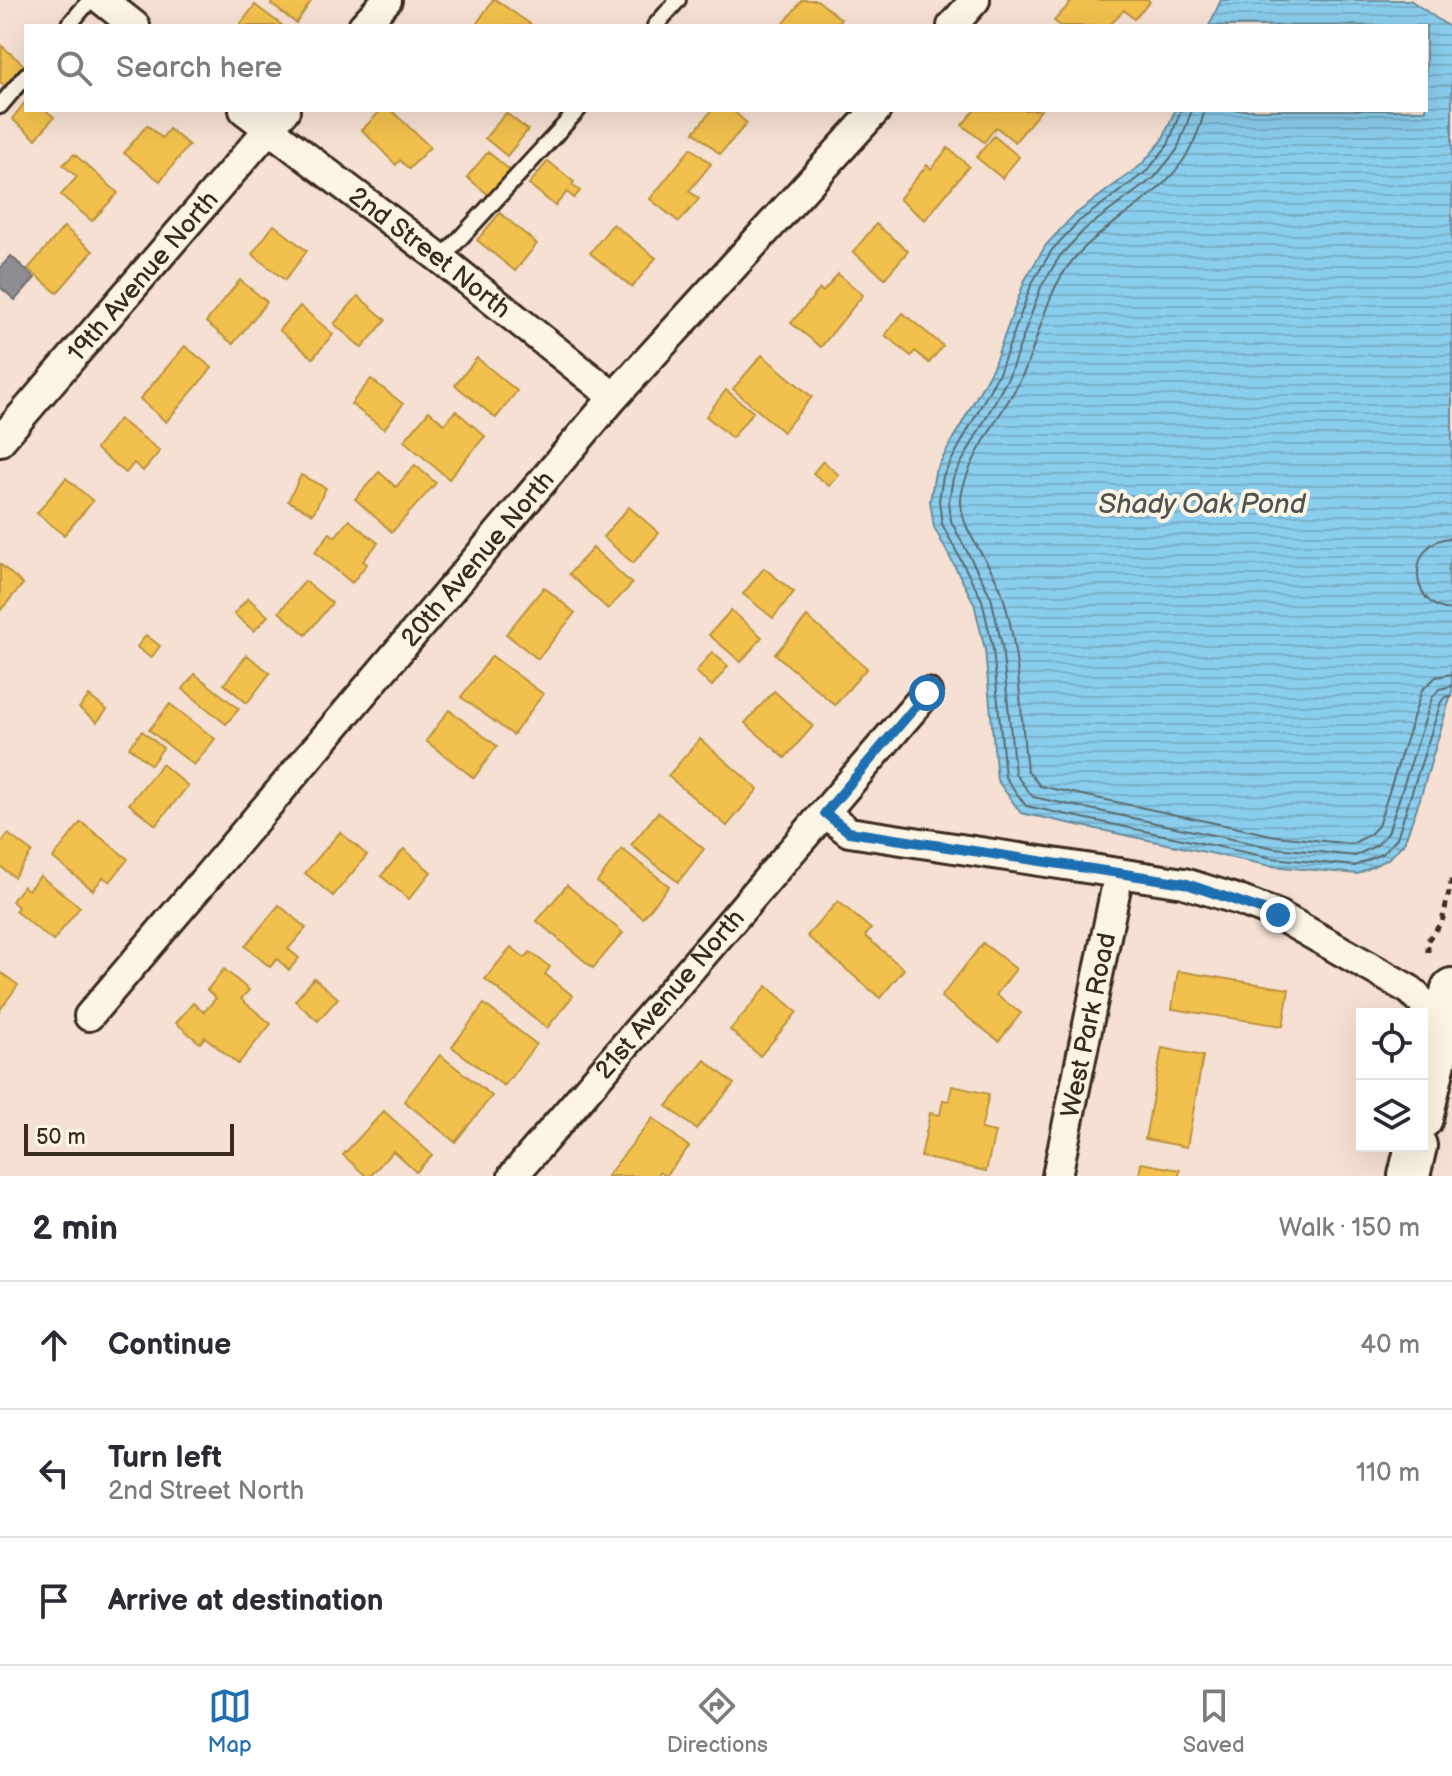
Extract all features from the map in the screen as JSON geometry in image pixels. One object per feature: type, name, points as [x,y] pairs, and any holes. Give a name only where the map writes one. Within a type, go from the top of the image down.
[{"type":"main road","points":[[1428,1095],[1449,1015]]},
{"type":"main road","points":[[1409,1176],[1415,1152]]},
{"type":"street","points":[[102,0],[132,24]]},
{"type":"street","points":[[365,24],[387,0]]},
{"type":"street","points":[[954,24],[975,0]]},
{"type":"street","name":"2nd Street North","points":[[251,112],[277,119],[441,259],[614,397]]},
{"type":"street","name":"20th Avenue North","points":[[89,1016],[614,397],[874,112]]},
{"type":"street","name":"19th Avenue North","points":[[0,441],[277,119]]},
{"type":"street","name":"21st Avenue North","points":[[513,1176],[927,693]]},
{"type":"street","points":[[825,813],[849,832],[1184,883],[1278,915],[1449,1015]]},
{"type":"street","name":"West Park Road","points":[[1057,1176],[1119,873]]},
{"type":"lane","points":[[70,24],[90,0]]},
{"type":"lane","points":[[657,24],[678,0]]},
{"type":"lane","points":[[0,106],[24,77]]},
{"type":"lane","points":[[441,259],[576,112]]},
{"type":"path","points":[[1428,952],[1428,940],[1442,922],[1452,879]]},
{"type":"water","name":"Shady Oak Pond","points":[[1221,0],[1410,0],[1452,29],[1452,553],[1448,571],[1452,618],[1452,691],[1404,843],[1388,859],[1358,874],[1271,866],[1021,813],[997,780],[985,650],[974,603],[934,527],[930,501],[935,472],[993,367],[1025,280],[1046,245],[1073,216],[1141,165],[1162,141],[1174,112],[1428,112],[1428,24],[1210,24]]},
{"type":"building: Homes","points":[[274,0],[312,0],[296,23],[271,4]]},
{"type":"building: Homes","points":[[496,0],[530,24],[476,24]]},
{"type":"building: Homes","points":[[802,0],[817,0],[841,19],[837,24],[784,24]]},
{"type":"building: Homes","points":[[1073,0],[1150,2],[1134,19],[1124,10],[1111,24],[1058,24],[1054,21]]},
{"type":"building: Homes","points":[[255,5],[280,24],[241,24]]},
{"type":"building: Homes","points":[[2,46],[24,65],[6,87],[0,82]]},
{"type":"building: Homes","points":[[24,104],[24,112],[48,112],[54,117],[36,139],[12,119]]},
{"type":"building: Homes","points":[[379,112],[393,112],[430,147],[409,169],[400,160],[396,165],[362,130]]},
{"type":"building: Homes","points":[[710,112],[734,112],[747,123],[720,154],[694,132]]},
{"type":"building: Homes","points":[[973,112],[1039,112],[1015,142],[996,127],[984,142],[962,125]]},
{"type":"building: Homes","points":[[506,113],[528,130],[507,156],[485,138]]},
{"type":"building: Homes","points":[[147,125],[162,138],[169,129],[189,145],[160,181],[124,153]]},
{"type":"building: Homes","points":[[994,136],[1019,157],[1002,178],[976,157]]},
{"type":"building: Homes","points":[[691,148],[711,164],[689,191],[699,199],[679,222],[650,199]]},
{"type":"building: Homes","points":[[948,148],[969,166],[925,220],[899,199],[927,165],[931,169]]},
{"type":"building: Homes","points":[[488,152],[511,171],[490,196],[467,177]]},
{"type":"building: Homes","points":[[74,154],[118,193],[92,221],[61,195],[77,177],[63,165]]},
{"type":"building: Homes","points":[[548,161],[574,182],[572,185],[580,191],[574,198],[567,192],[555,206],[529,184]]},
{"type":"building: Homes","points":[[500,213],[537,244],[515,271],[477,240]]},
{"type":"building: Homes","points":[[613,224],[656,258],[632,287],[590,253]]},
{"type":"building: Homes","points":[[876,224],[908,251],[885,278],[853,252]]},
{"type":"building: Homes","points":[[274,225],[307,251],[285,280],[252,254]]},
{"type":"building: Homes","points":[[64,227],[93,251],[57,293],[28,269]]},
{"type":"building: Homes","points":[[838,274],[863,295],[821,347],[791,323],[820,289],[823,292]]},
{"type":"building: Homes","points":[[240,280],[267,302],[233,344],[206,322]]},
{"type":"building: Homes","points":[[358,296],[386,320],[362,348],[334,324]]},
{"type":"building: Homes","points":[[300,306],[333,334],[313,358],[279,330]]},
{"type":"building: Homes","points":[[903,313],[943,346],[929,363],[915,351],[911,356],[885,335]]},
{"type":"building: Homes","points":[[185,346],[212,368],[166,422],[140,399]]},
{"type":"building: Homes","points":[[762,355],[812,397],[783,432],[733,389]]},
{"type":"building: Homes","points":[[477,358],[517,391],[496,418],[455,385]]},
{"type":"building: Homes","points":[[371,379],[403,404],[384,429],[351,404]]},
{"type":"building: Homes","points":[[726,390],[753,412],[732,438],[706,416]]},
{"type":"building: Homes","points":[[429,411],[444,424],[456,411],[485,436],[449,479],[404,441]]},
{"type":"building: Homes","points":[[119,419],[160,451],[143,471],[134,463],[126,473],[96,449]]},
{"type":"building: Homes","points":[[823,461],[839,475],[829,486],[813,473]]},
{"type":"building: Homes","points":[[415,465],[436,483],[392,532],[355,499],[379,472],[396,487]]},
{"type":"building: Homes","points":[[301,475],[326,488],[313,514],[288,501]]},
{"type":"building: Homes","points":[[66,478],[93,501],[64,535],[37,513]]},
{"type":"building: Homes","points":[[629,507],[659,533],[633,563],[603,537]]},
{"type":"building: Homes","points":[[349,520],[378,543],[363,561],[367,564],[352,583],[315,552],[330,533],[335,537]]},
{"type":"building: Homes","points":[[593,548],[632,584],[608,609],[569,574]]},
{"type":"building: Homes","points":[[0,564],[23,584],[0,611]]},
{"type":"building: Homes","points":[[764,568],[794,592],[773,618],[743,594]]},
{"type":"building: Homes","points":[[305,581],[332,603],[306,635],[279,612]]},
{"type":"building: Homes","points":[[544,587],[575,613],[538,659],[506,634]]},
{"type":"building: Homes","points":[[248,598],[268,616],[254,631],[234,614]]},
{"type":"building: Homes","points":[[731,610],[762,637],[741,662],[709,635]]},
{"type":"building: Homes","points":[[807,617],[867,668],[835,705],[775,654]]},
{"type":"building: Homes","points":[[146,635],[160,646],[151,658],[137,647]]},
{"type":"building: Homes","points":[[712,652],[728,666],[712,686],[696,672]]},
{"type":"building: Homes","points":[[247,655],[270,673],[247,703],[224,684]]},
{"type":"building: Homes","points":[[492,656],[543,694],[513,735],[461,697]]},
{"type":"building: Homes","points":[[195,674],[239,709],[226,724],[183,689]]},
{"type":"building: Homes","points":[[774,691],[813,726],[785,758],[745,723]]},
{"type":"building: Homes","points":[[89,696],[107,710],[97,722],[79,708]]},
{"type":"building: Homes","points":[[170,704],[215,739],[194,765],[149,730]]},
{"type":"building: Homes","points":[[449,710],[497,746],[474,778],[426,741]]},
{"type":"building: Homes","points":[[142,731],[163,748],[151,765],[129,747]]},
{"type":"building: Homes","points":[[700,739],[758,789],[727,826],[668,776]]},
{"type":"building: Homes","points":[[162,764],[188,786],[156,825],[129,804]]},
{"type":"building: Homes","points":[[658,812],[704,849],[678,882],[631,845]]},
{"type":"building: Homes","points":[[81,822],[128,859],[110,882],[103,877],[93,890],[53,858]]},
{"type":"building: Homes","points":[[340,832],[367,855],[333,896],[305,873]]},
{"type":"building: Homes","points":[[8,834],[32,852],[14,877],[0,866],[0,845]]},
{"type":"building: Homes","points":[[404,849],[431,872],[409,899],[381,876]]},
{"type":"building: Homes","points":[[622,849],[669,886],[643,918],[597,882]]},
{"type":"building: Homes","points":[[40,876],[80,907],[53,941],[15,911],[18,907],[12,901],[23,886],[28,890]]},
{"type":"building: Homes","points":[[567,885],[623,933],[593,968],[537,921]]},
{"type":"building: Homes","points":[[838,901],[871,929],[865,936],[904,969],[880,998],[807,936]]},
{"type":"building: Homes","points":[[279,905],[306,928],[288,949],[299,958],[289,970],[277,959],[270,967],[245,946]]},
{"type":"building: Homes","points":[[983,943],[1016,969],[996,995],[1021,1013],[999,1041],[941,997]]},
{"type":"building: Homes","points":[[511,947],[525,958],[530,952],[550,967],[545,974],[573,996],[547,1028],[485,979]]},
{"type":"building: Homes","points":[[224,969],[249,990],[241,999],[271,1024],[238,1064],[205,1037],[200,1043],[176,1023],[193,1003],[204,1012],[216,998],[207,990]]},
{"type":"building: Homes","points":[[1178,971],[1289,989],[1283,1026],[1172,1009]]},
{"type":"building: Homes","points":[[0,972],[18,985],[0,1010]]},
{"type":"building: Homes","points":[[314,978],[338,998],[318,1021],[295,1001]]},
{"type":"building: Homes","points":[[767,986],[797,1012],[760,1056],[730,1030]]},
{"type":"building: Homes","points":[[484,1004],[536,1044],[504,1086],[452,1047]]},
{"type":"building: Homes","points":[[1162,1048],[1203,1056],[1187,1147],[1145,1139]]},
{"type":"building: Homes","points":[[440,1055],[492,1096],[455,1142],[404,1101]]},
{"type":"building: Homes","points":[[705,1060],[734,1084],[696,1129],[667,1106]]},
{"type":"building: Homes","points":[[952,1086],[989,1094],[981,1129],[995,1132],[986,1171],[921,1157],[930,1113],[940,1115],[943,1100],[949,1101]]},
{"type":"building: Homes","points":[[384,1111],[432,1155],[416,1172],[393,1151],[370,1176],[366,1176],[343,1155]]},
{"type":"building: Homes","points":[[653,1118],[689,1147],[665,1176],[659,1172],[656,1176],[607,1176]]},
{"type":"building: Homes","points":[[1141,1163],[1180,1170],[1179,1176],[1139,1176]]},
{"type":"building: Industry","points":[[11,256],[35,278],[15,300],[0,287],[0,268]]},
{"type":"route","points":[[927,693],[825,813],[849,832],[1184,883],[1278,915]]}]
